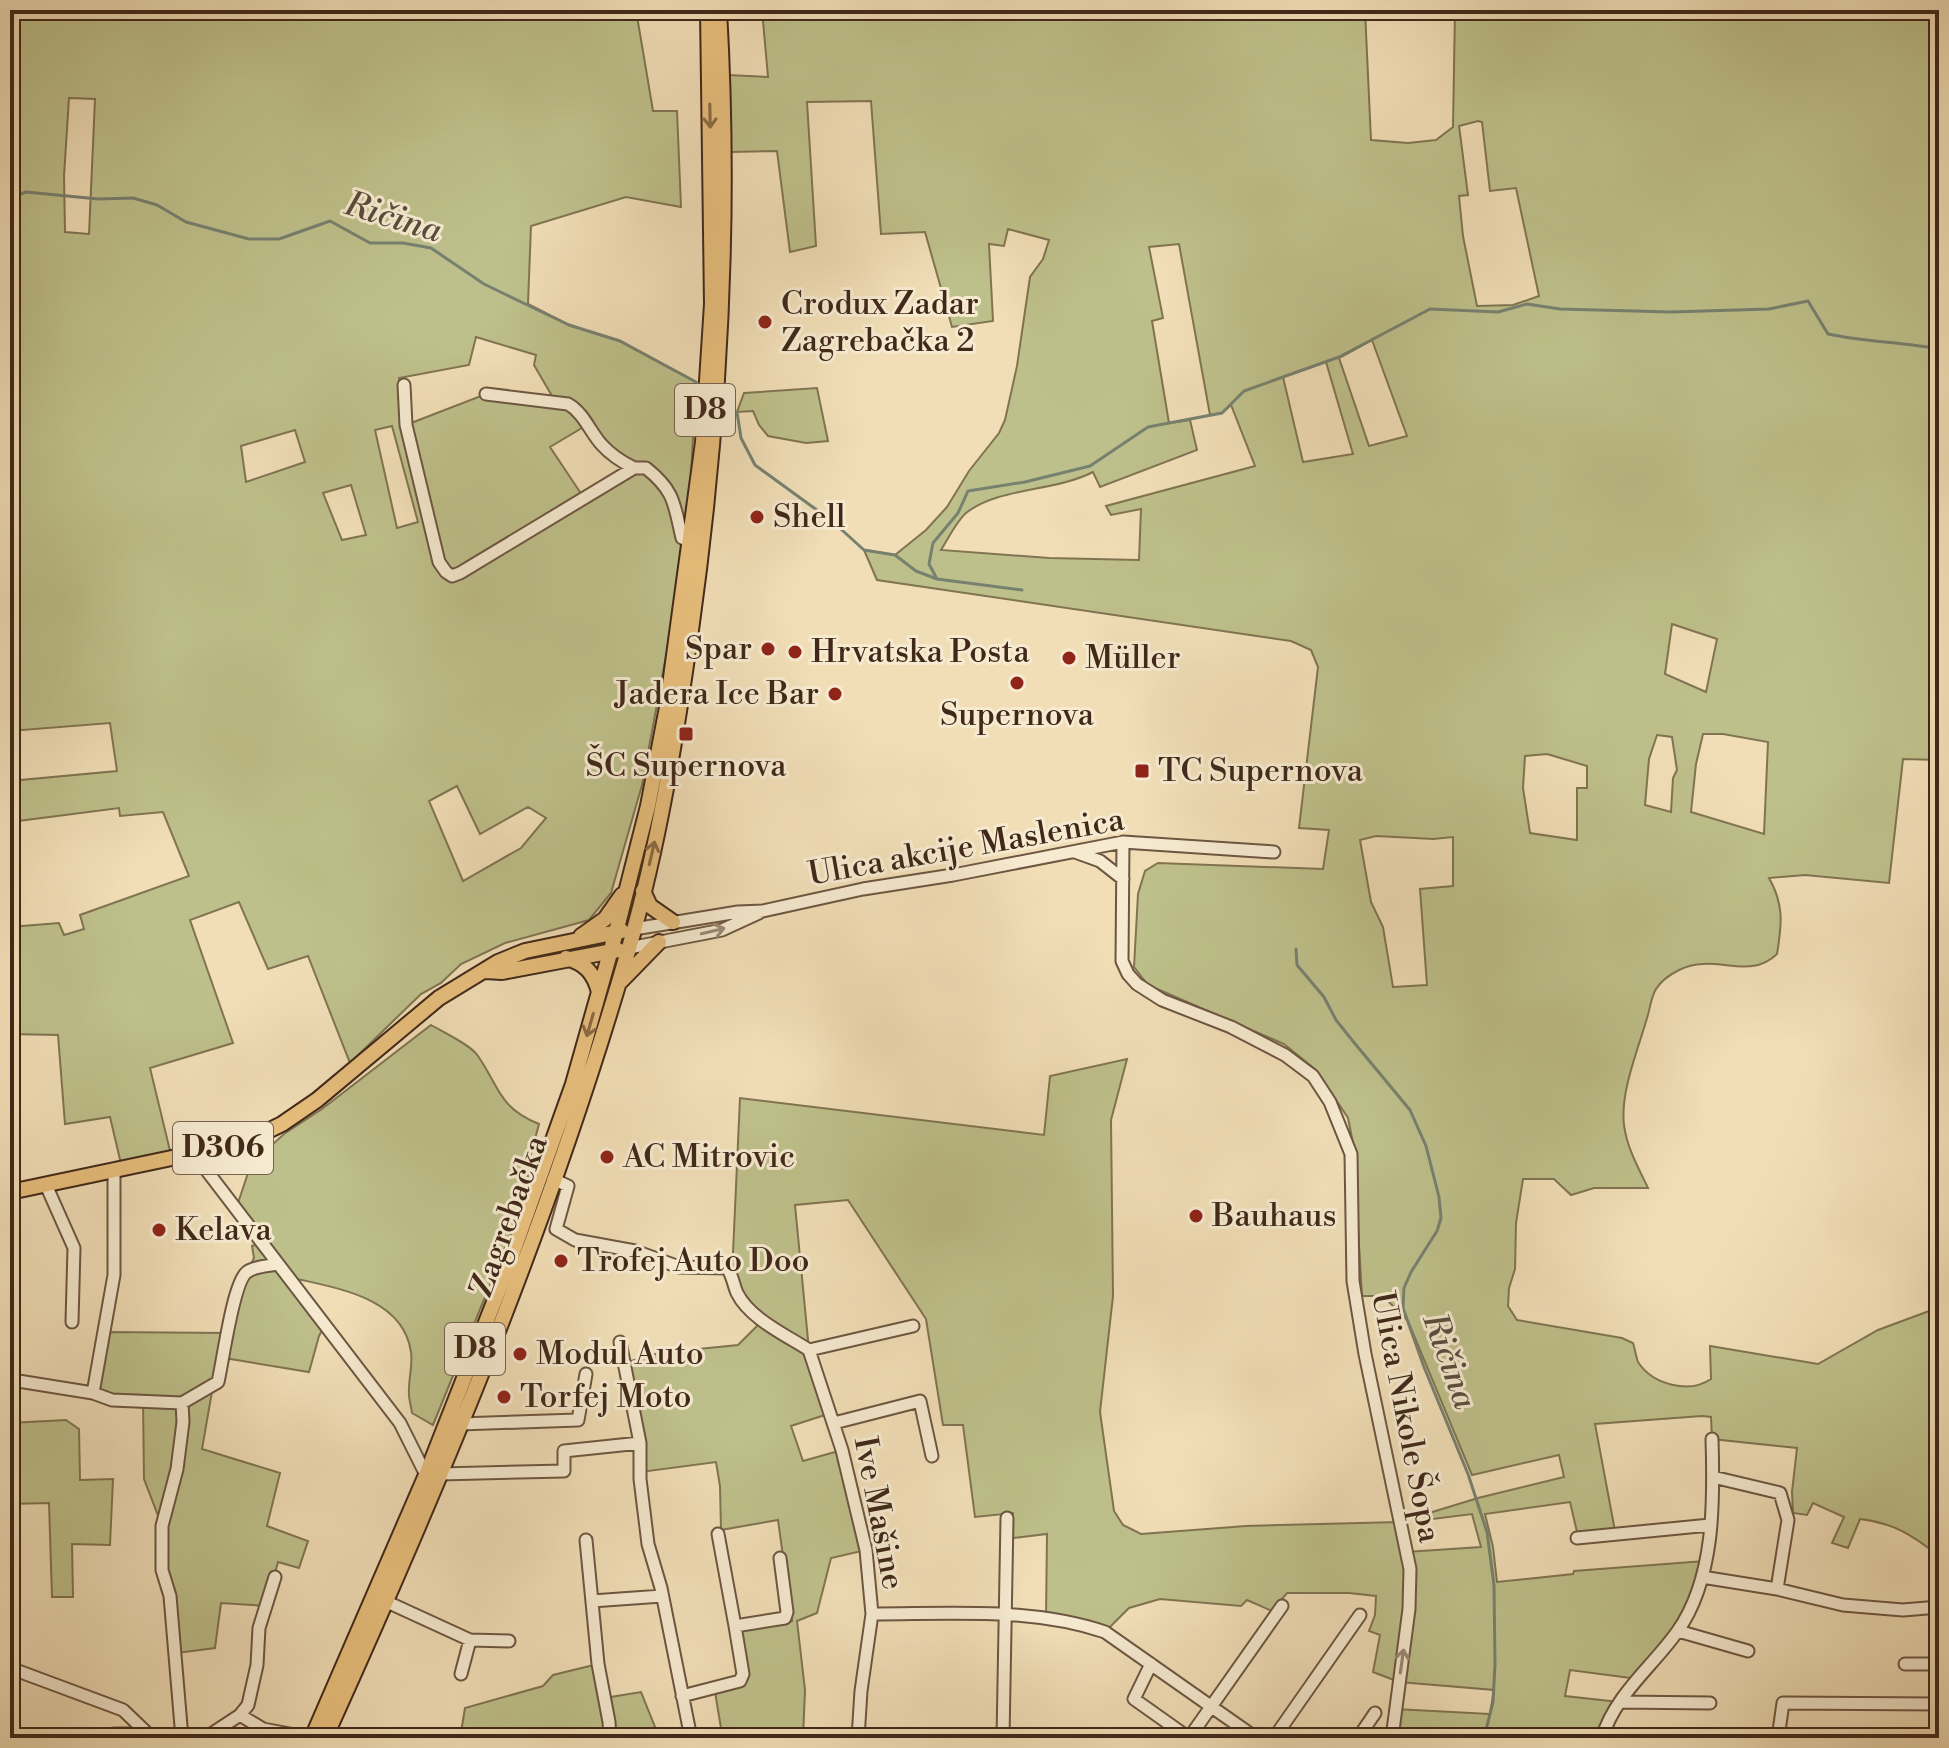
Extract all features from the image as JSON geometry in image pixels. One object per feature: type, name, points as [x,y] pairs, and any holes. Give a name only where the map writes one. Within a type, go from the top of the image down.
[{"type":"main road","name":"D8","points":[[616,932],[657,762],[703,442],[712,304],[708,10]]},
{"type":"main road","name":"D8","points":[[634,929],[683,697],[717,404],[724,225],[719,10]]},
{"type":"main road","points":[[574,940],[605,919],[628,888]]},
{"type":"main road","points":[[643,891],[650,906],[673,922]]},
{"type":"main road","points":[[616,932],[634,929]]},
{"type":"main road","name":"Zagrebačka","points":[[311,1738],[433,1474],[460,1424],[588,1081],[634,929]]},
{"type":"main road","name":"D306","points":[[10,1192],[243,1143],[282,1124],[342,1081],[439,998],[510,956],[616,932]]},
{"type":"main road","name":"Zagrebačka","points":[[325,1738],[385,1601],[433,1474],[573,1084],[616,932]]},
{"type":"main road","points":[[618,984],[659,942]]},
{"type":"main road","points":[[611,950],[629,948]]},
{"type":"main road","name":"D306","points":[[484,971],[502,972],[611,950]]},
{"type":"main road","points":[[565,958],[590,971],[599,992]]},
{"type":"street","points":[[404,385],[406,425],[422,482],[428,519],[439,562],[452,576],[634,468]]},
{"type":"street","points":[[486,394],[568,404],[576,409],[600,444],[618,460],[634,468],[646,468],[663,482],[675,499],[682,538],[691,542]]},
{"type":"street","name":"Ulica akcije Maslenica","points":[[634,929],[763,911],[863,889],[1123,842],[1274,852]]},
{"type":"street","name":"Ulica Nikole Šopa","points":[[1123,842],[1122,961],[1128,974],[1137,984],[1162,1000],[1231,1027],[1285,1055],[1313,1076],[1330,1102],[1351,1154],[1353,1281],[1410,1569],[1409,1609],[1392,1738]]},
{"type":"street","points":[[1075,852],[1100,861],[1123,879]]},
{"type":"street","name":"Ulica akcije Maslenica","points":[[629,948],[722,930],[763,911]]},
{"type":"street","points":[[194,1154],[400,1423],[433,1474],[564,1471],[564,1451],[640,1443]]},
{"type":"street","points":[[93,1393],[114,1275],[114,1170]]},
{"type":"street","points":[[553,1179],[568,1186],[556,1229],[575,1240],[635,1251],[679,1267],[693,1270],[727,1268],[737,1294],[755,1314],[809,1350],[913,1326]]},
{"type":"street","points":[[46,1185],[74,1248],[72,1322]]},
{"type":"street","points":[[12,1380],[93,1393],[112,1400],[182,1403],[218,1382],[234,1299],[242,1278],[248,1271],[278,1264]]},
{"type":"street","points":[[620,1342],[640,1443],[648,1544],[662,1596],[691,1738]]},
{"type":"street","name":"Ive Mašine","points":[[809,1350],[834,1423],[866,1550],[872,1614],[858,1738]]},
{"type":"street","points":[[460,1424],[578,1420],[586,1374]]},
{"type":"street","points":[[834,1423],[920,1401],[932,1456]]},
{"type":"street","points":[[182,1403],[177,1469],[162,1526],[162,1570],[170,1596],[177,1653],[182,1738]]},
{"type":"street","points":[[1602,1738],[1620,1702],[1678,1631],[1694,1599],[1702,1577],[1710,1525],[1712,1439]]},
{"type":"street","points":[[1713,1477],[1780,1493],[1788,1520],[1777,1589]]},
{"type":"street","points":[[1007,1518],[1003,1738],[1042,1738]]},
{"type":"street","points":[[1577,1538],[1710,1525]]},
{"type":"street","points":[[682,1696],[740,1681],[743,1674],[718,1534]]},
{"type":"street","points":[[586,1540],[598,1664],[610,1738]]},
{"type":"street","points":[[735,1626],[785,1618],[787,1612],[780,1558]]},
{"type":"street","points":[[205,1738],[240,1715],[248,1705],[257,1665],[259,1628],[275,1577]]},
{"type":"street","points":[[1702,1577],[1777,1589],[1843,1605],[1903,1610],[1939,1607]]},
{"type":"street","points":[[592,1601],[662,1596]]},
{"type":"street","points":[[385,1601],[470,1640],[509,1641]]},
{"type":"street","points":[[1151,1664],[1134,1699],[1189,1738],[1282,1606]]},
{"type":"street","points":[[872,1614],[1004,1614],[1046,1618],[1105,1632],[1256,1738]]},
{"type":"street","points":[[1274,1738],[1360,1615]]},
{"type":"street","points":[[1678,1631],[1748,1651]]},
{"type":"street","points":[[461,1674],[470,1640]]},
{"type":"street","points":[[1905,1664],[1939,1664]]},
{"type":"street","points":[[10,1668],[123,1710],[150,1736]]},
{"type":"street","points":[[1620,1702],[1710,1703]]},
{"type":"street","points":[[1778,1738],[1783,1703],[1939,1704]]},
{"type":"street","points":[[1358,1738],[1375,1713]]},
{"type":"street","points":[[240,1715],[263,1729],[311,1738]]},
{"type":"street","points":[[97,1738],[114,1734],[150,1736]]},
{"type":"green space","points":[[10,10],[636,10],[653,111],[677,111],[681,207],[626,197],[531,226],[528,304],[569,325],[620,341],[696,382],[689,511],[642,785],[611,893],[589,920],[505,943],[461,964],[441,983],[421,994],[350,1063],[308,956],[268,969],[239,902],[190,920],[233,1043],[150,1068],[172,1159],[122,1168],[110,1117],[65,1124],[58,1035],[10,1034],[14,946],[10,945],[10,927],[59,923],[64,935],[84,929],[80,915],[189,876],[163,812],[120,816],[119,808],[10,822],[10,781],[117,771],[110,723],[10,731]],"holes":[[[69,98],[95,99],[89,234],[65,232],[64,176]],[[476,337],[536,355],[534,365],[555,401],[486,394],[406,425],[399,378],[469,365]],[[587,425],[633,469],[584,498],[550,447]],[[392,426],[418,522],[397,528],[375,430]],[[295,430],[305,462],[246,482],[241,446]],[[351,485],[366,535],[342,540],[323,493]],[[457,786],[480,834],[528,807],[546,818],[521,848],[463,881],[429,801]]]},
{"type":"green space","points":[[762,10],[1365,10],[1371,140],[1408,143],[1436,140],[1453,127],[1455,10],[1939,10],[1939,760],[1903,759],[1889,883],[1805,875],[1769,878],[1780,914],[1777,954],[1755,966],[1692,965],[1679,970],[1658,986],[1631,1071],[1623,1112],[1628,1142],[1648,1188],[1594,1188],[1571,1195],[1554,1179],[1523,1179],[1516,1223],[1515,1269],[1508,1306],[1517,1320],[1622,1338],[1633,1343],[1638,1362],[1645,1370],[1662,1381],[1682,1386],[1702,1384],[1711,1379],[1710,1346],[1818,1364],[1878,1330],[1929,1311],[1939,1311],[1939,1556],[1902,1531],[1860,1519],[1848,1548],[1832,1543],[1844,1517],[1813,1503],[1807,1515],[1793,1513],[1797,1448],[1712,1439],[1711,1417],[1595,1424],[1615,1531],[1577,1532],[1570,1502],[1485,1514],[1497,1582],[1573,1574],[1574,1571],[1704,1561],[1694,1599],[1638,1679],[1570,1670],[1565,1696],[1620,1702],[1602,1738],[1378,1738],[1379,1729],[1393,1728],[1395,1709],[1490,1714],[1494,1690],[1399,1682],[1373,1672],[1380,1635],[1369,1631],[1375,1615],[1376,1596],[1287,1593],[1272,1611],[1247,1600],[1241,1606],[1160,1599],[1129,1608],[1105,1632],[1046,1618],[1047,1534],[1013,1538],[1013,1513],[975,1517],[963,1425],[943,1425],[926,1319],[848,1200],[795,1205],[809,1350],[831,1413],[791,1426],[803,1461],[842,1450],[866,1550],[831,1558],[817,1613],[797,1621],[805,1690],[803,1738],[699,1738],[722,1734],[715,1692],[740,1681],[735,1626],[792,1621],[778,1520],[721,1530],[716,1462],[641,1472],[624,1363],[659,1353],[738,1345],[763,1320],[755,1314],[732,1275],[740,1098],[1044,1135],[1050,1076],[1127,1059],[1111,1120],[1113,1296],[1100,1412],[1114,1511],[1123,1525],[1141,1534],[1246,1526],[1399,1522],[1406,1552],[1481,1547],[1472,1514],[1417,1521],[1416,1517],[1564,1477],[1559,1455],[1472,1475],[1408,1321],[1383,1296],[1362,1296],[1353,1143],[1348,1118],[1316,1070],[1284,1044],[1148,985],[1134,967],[1138,894],[1145,871],[1158,863],[1323,869],[1329,830],[1299,828],[1318,667],[1311,650],[1291,641],[877,580],[864,550],[895,555],[926,530],[947,507],[969,471],[999,433],[1005,420],[1017,366],[1030,277],[1043,259],[1049,240],[1008,229],[1004,246],[989,244],[993,321],[952,327],[925,232],[881,234],[871,101],[807,102],[816,246],[790,252],[777,151],[731,152],[728,75],[768,77]],"holes":[[[1478,121],[1482,122],[1490,191],[1516,188],[1539,296],[1513,305],[1477,306],[1463,236],[1459,196],[1468,195],[1459,126]],[[1179,244],[1210,415],[1222,413],[1231,405],[1255,466],[1106,506],[1111,515],[1141,509],[1139,560],[1049,558],[941,550],[966,513],[994,498],[1061,483],[1093,472],[1100,487],[1197,450],[1190,420],[1169,423],[1152,321],[1163,318],[1149,247]],[[1372,340],[1407,436],[1369,446],[1339,358]],[[1326,362],[1353,454],[1303,462],[1283,377]],[[1672,624],[1717,639],[1706,692],[1665,674]],[[1703,734],[1723,734],[1768,742],[1764,834],[1691,812]],[[1657,735],[1672,737],[1677,770],[1673,778],[1671,812],[1645,805],[1649,759]],[[1547,754],[1587,766],[1587,788],[1577,788],[1577,840],[1530,833],[1523,788],[1525,756]],[[1376,836],[1453,837],[1453,886],[1420,889],[1427,985],[1393,987],[1383,927],[1371,902],[1360,840]]]},
{"type":"green space","points":[[817,388],[828,441],[806,443],[768,436],[753,411],[737,412],[744,393]]},
{"type":"green space","points":[[431,1025],[474,1052],[508,1104],[539,1124],[527,1184],[507,1243],[433,1425],[412,1413],[409,1392],[411,1352],[405,1333],[395,1318],[381,1307],[345,1291],[289,1277],[325,1325],[309,1372],[218,1357],[202,1449],[280,1473],[267,1526],[308,1541],[299,1568],[278,1562],[266,1606],[221,1603],[215,1648],[177,1653],[162,1526],[144,1479],[143,1400],[93,1393],[104,1332],[228,1333],[237,1292],[254,1258],[252,1246],[261,1243],[236,1209],[251,1164],[284,1134],[322,1109]]},
{"type":"green space","points":[[66,1420],[79,1429],[80,1480],[113,1479],[110,1545],[72,1544],[73,1597],[52,1597],[49,1503],[10,1504],[10,1423]]},
{"type":"green space","points":[[598,1664],[604,1698],[641,1692],[655,1727],[656,1738],[460,1738],[465,1708],[543,1686],[553,1675]]},
{"type":"waterway","name":"Ričina","points":[[10,198],[26,192],[98,199],[133,198],[157,205],[186,222],[249,239],[279,239],[330,221],[370,243],[403,243],[431,248],[484,284],[569,325],[620,341],[696,382]]},
{"type":"waterway","points":[[937,579],[929,564],[933,543],[958,513],[968,491],[1025,482],[1090,466],[1148,427],[1222,413],[1244,391],[1339,357],[1430,309],[1498,312],[1527,304],[1560,309],[1671,312],[1769,309],[1808,301],[1828,334],[1939,349]]},
{"type":"waterway","points":[[737,412],[741,438],[755,465],[832,521],[864,550],[895,555],[916,571],[937,579],[1022,590]]},
{"type":"waterway","name":"Ričina","points":[[1296,949],[1297,965],[1324,997],[1336,1020],[1410,1110],[1426,1146],[1439,1197],[1441,1218],[1437,1231],[1411,1272],[1404,1288],[1403,1308],[1468,1474],[1487,1532],[1494,1585],[1495,1664],[1493,1702],[1484,1738]]},
{"type":"place","name":"Crodux Zadar Zagrebačka 2","points":[[765,322]]},
{"type":"place","name":"Shell","points":[[757,517]]},
{"type":"place","name":"Spar","points":[[768,649]]},
{"type":"place","name":"Hrvatska Posta","points":[[795,652]]},
{"type":"place","name":"Müller","points":[[1069,658]]},
{"type":"place","name":"Supernova","points":[[1017,683]]},
{"type":"place","name":"Jadera Ice Bar","points":[[835,694]]},
{"type":"place","name":"ŠC Supernova","points":[[686,734]]},
{"type":"place","name":"TC Supernova","points":[[1142,771]]},
{"type":"place","name":"AC Mitrovic","points":[[607,1157]]},
{"type":"place","name":"Bauhaus","points":[[1196,1216]]},
{"type":"place","name":"Kelava","points":[[159,1230]]},
{"type":"place","name":"Trofej Auto Doo","points":[[561,1261]]},
{"type":"place","name":"Modul Auto","points":[[520,1354]]},
{"type":"place","name":"Torfej Moto","points":[[504,1397]]}]
